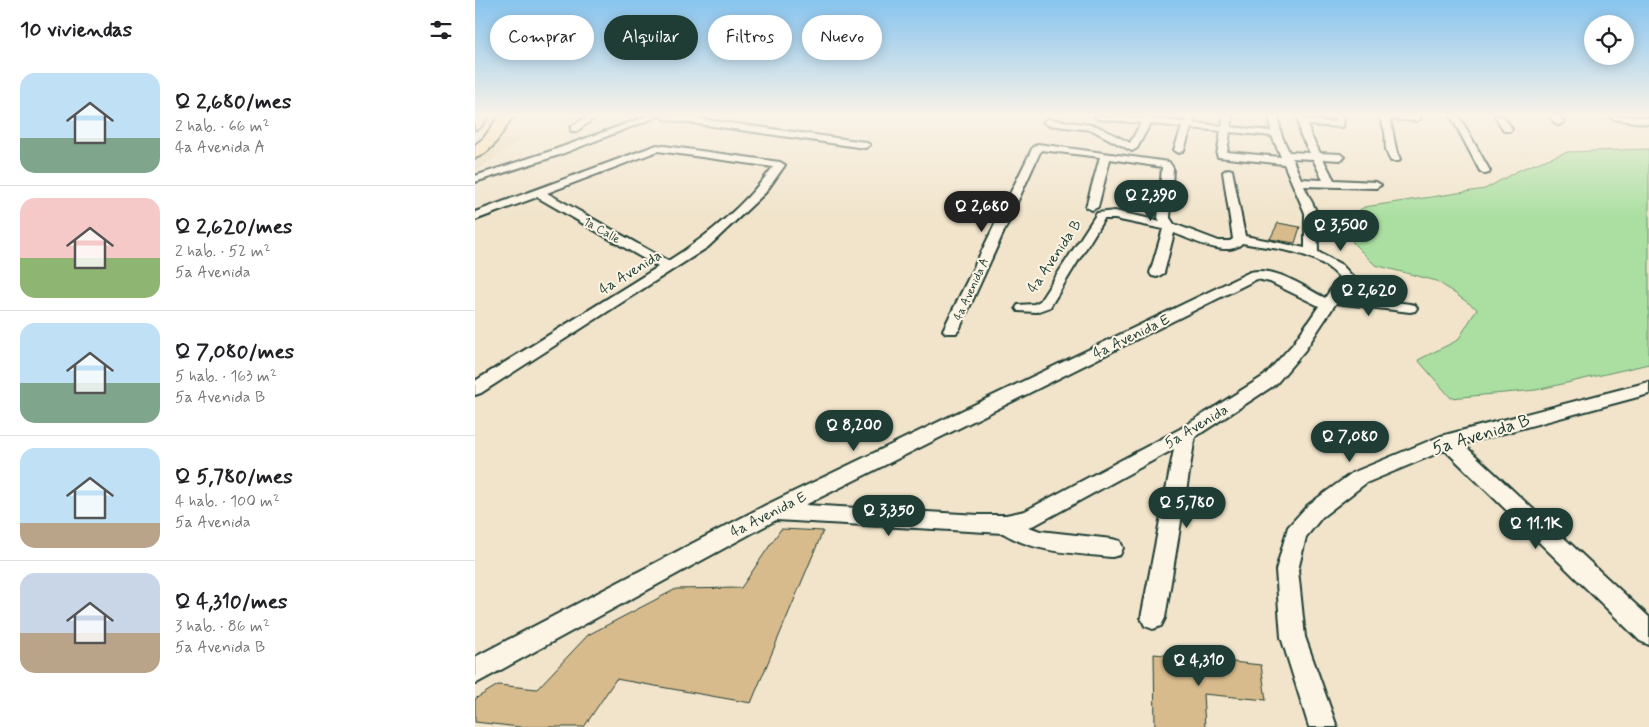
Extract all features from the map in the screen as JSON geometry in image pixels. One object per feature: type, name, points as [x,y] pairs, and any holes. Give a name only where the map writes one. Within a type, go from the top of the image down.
[{"type":"street","points":[[475,179],[563,150]]},
{"type":"street","name":"4a Avenida","points":[[537,192],[652,150]]},
{"type":"street","name":"4a Avenida","points":[[475,389],[704,244],[761,191],[780,165],[680,150]]},
{"type":"street","name":"4a Avenida A","points":[[951,330],[1033,150]]},
{"type":"street","name":"4a Avenida A","points":[[1077,150],[1106,154]]},
{"type":"street","points":[[1223,150],[1222,155],[1287,158],[1340,157]]},
{"type":"street","points":[[1239,239],[1312,254],[1311,213],[1283,150]]},
{"type":"street","points":[[1313,150],[1330,182]]},
{"type":"street","points":[[1390,150],[1395,159]]},
{"type":"street","points":[[1474,150],[1485,171]]},
{"type":"street","points":[[1106,154],[1165,164],[1169,168],[1164,218],[1170,227],[1218,245],[1234,245],[1239,239],[1228,172]]},
{"type":"street","name":"4a Avenida B","points":[[1092,207],[1106,154]]},
{"type":"street","points":[[1297,182],[1376,185]]},
{"type":"street","points":[[1352,184],[1357,195]]},
{"type":"street","points":[[475,216],[537,192]]},
{"type":"street","name":"1a Calle","points":[[537,192],[668,267]]},
{"type":"street","name":"4a Avenida B","points":[[1023,308],[1035,308],[1045,304],[1097,220],[1107,214],[1170,227]]},
{"type":"street","points":[[1157,273],[1170,227]]},
{"type":"street","name":"5a Avenida","points":[[773,511],[979,524],[1006,524],[1030,518],[1186,434],[1270,380],[1299,347],[1346,277],[1331,262],[1312,254]]},
{"type":"street","name":"4a Avenida E","points":[[475,672],[773,511],[1255,275],[1274,278],[1330,301]]},
{"type":"street","points":[[1330,301],[1410,308]]},
{"type":"street","name":"5a Avenida B","points":[[1323,727],[1293,637],[1287,570],[1296,533],[1315,511],[1359,478],[1448,441],[1649,388]]},
{"type":"street","points":[[1153,618],[1186,434]]},
{"type":"street","points":[[1448,441],[1649,633]]},
{"type":"street","points":[[1006,524],[1025,536],[1040,540],[1112,548]]},
{"type":"shaded area","points":[[486,150],[506,150],[475,171],[475,158]]},
{"type":"green space","points":[[1649,150],[1649,364],[1536,390],[1451,398],[1418,360],[1458,340],[1477,309],[1437,281],[1375,265],[1354,244],[1342,223],[1364,207],[1485,189],[1521,169],[1567,152]]},
{"type":"building","points":[[1278,223],[1300,227],[1295,243],[1270,239]]},
{"type":"building","points":[[781,529],[823,531],[751,703],[616,679],[584,727],[519,727],[475,722],[475,699],[498,685],[537,689],[588,635],[676,589],[741,588]]},
{"type":"building","points":[[1154,654],[1261,665],[1266,700],[1203,694],[1205,727],[1155,727]]}]
